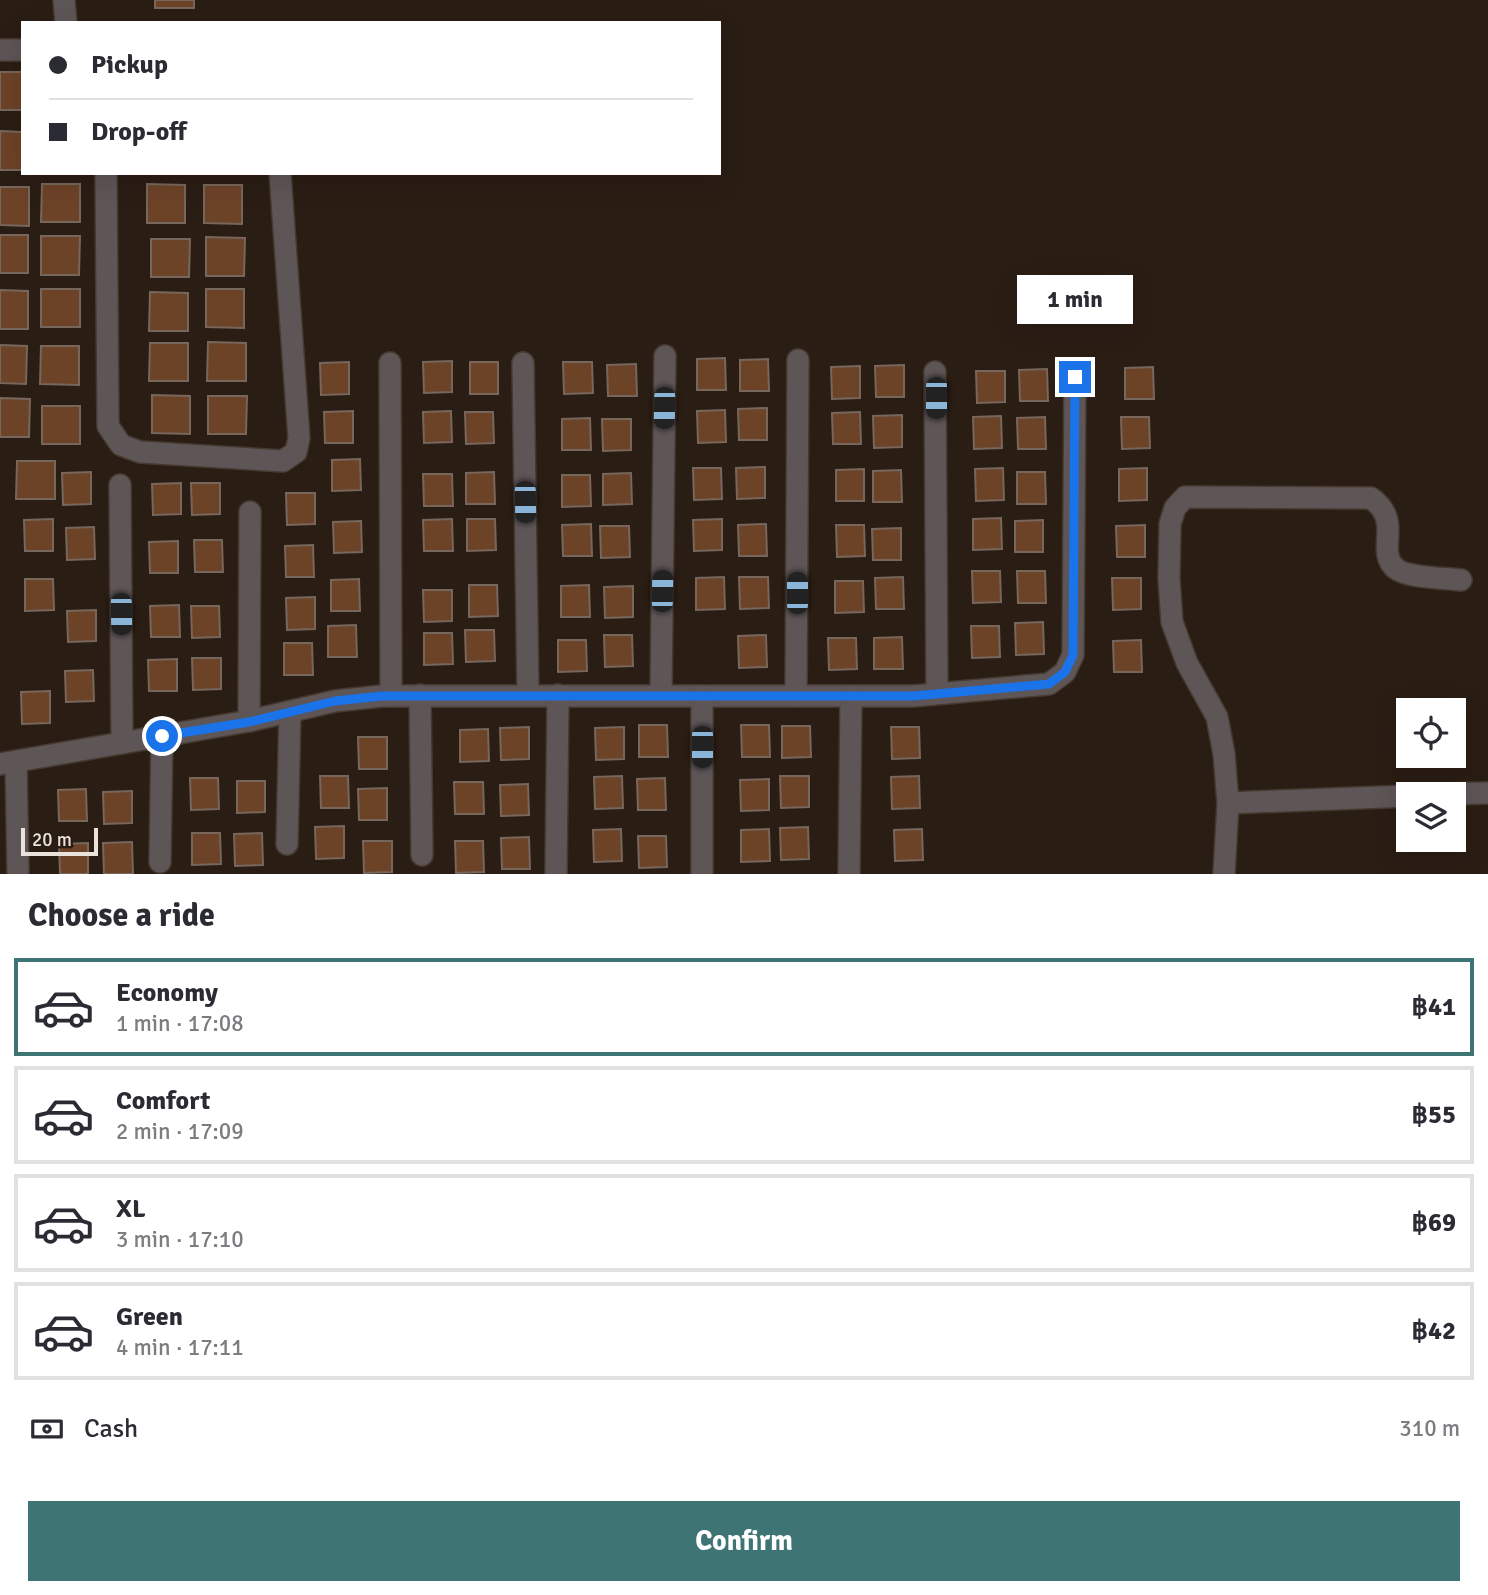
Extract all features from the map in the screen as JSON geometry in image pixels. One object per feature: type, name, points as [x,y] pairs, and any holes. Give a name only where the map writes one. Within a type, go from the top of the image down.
[{"type":"street","points":[[64,0],[66,21]]},
{"type":"street","points":[[0,50],[21,50]]},
{"type":"street","points":[[106,175],[108,426],[121,445],[140,452],[283,461],[296,452],[299,438],[280,175]]},
{"type":"street","points":[[661,695],[665,356]]},
{"type":"street","points":[[796,696],[798,360]]},
{"type":"street","points":[[390,363],[391,696]]},
{"type":"street","points":[[523,363],[528,695]]},
{"type":"street","points":[[935,372],[937,693]]},
{"type":"street","points":[[18,871],[8,763],[249,722],[335,701],[420,695],[851,696],[937,693],[1049,684],[1065,672],[1073,655],[1075,377]]},
{"type":"street","points":[[120,485],[122,743]]},
{"type":"street","points":[[1224,874],[1228,803],[1224,754],[1217,718],[1187,663],[1172,622],[1169,579],[1170,524],[1175,508],[1185,497],[1371,498],[1383,506],[1388,519],[1388,555],[1395,568],[1408,574],[1461,580]]},
{"type":"street","points":[[249,722],[250,512]]},
{"type":"street","points":[[420,695],[422,855]]},
{"type":"street","points":[[556,874],[558,695]]},
{"type":"street","points":[[702,696],[702,874]]},
{"type":"street","points":[[849,874],[851,696]]},
{"type":"street","points":[[287,844],[290,712]]},
{"type":"street","points":[[160,862],[162,736]]},
{"type":"street","points":[[1466,793],[1488,793]]},
{"type":"street","points":[[1228,803],[1396,797]]},
{"type":"building","points":[[155,0],[194,0],[194,8],[155,8]]},
{"type":"building","points":[[0,72],[21,72],[21,110],[0,110]]},
{"type":"building","points":[[0,131],[21,132],[21,170],[0,170]]},
{"type":"building","points":[[42,184],[80,184],[80,222],[41,222]]},
{"type":"building","points":[[147,184],[185,185],[185,223],[147,223]]},
{"type":"building","points":[[204,185],[242,185],[242,224],[204,223]]},
{"type":"building","points":[[0,187],[29,187],[29,226],[0,225]]},
{"type":"building","points":[[0,235],[28,235],[28,273],[0,273]]},
{"type":"building","points":[[41,236],[80,236],[79,275],[41,275]]},
{"type":"building","points":[[206,237],[245,238],[244,276],[206,276]]},
{"type":"building","points":[[151,239],[190,239],[189,277],[151,277]]},
{"type":"building","points":[[41,289],[80,289],[80,327],[41,327]]},
{"type":"building","points":[[206,289],[244,289],[244,328],[206,327]]},
{"type":"building","points":[[0,290],[28,291],[28,329],[0,329]]},
{"type":"building","points":[[150,292],[188,293],[188,331],[149,331]]},
{"type":"building","points":[[208,342],[246,343],[246,381],[207,381]]},
{"type":"building","points":[[150,343],[188,343],[188,381],[149,381]]},
{"type":"building","points":[[0,345],[27,346],[26,384],[0,383]]},
{"type":"building","points":[[41,346],[79,346],[79,385],[40,384]]},
{"type":"building","points":[[725,358],[726,390],[697,390],[697,359]]},
{"type":"building","points":[[768,359],[769,391],[740,391],[740,360]]},
{"type":"building","points":[[452,361],[452,392],[424,393],[423,362]]},
{"type":"building","points":[[349,362],[349,394],[321,395],[320,363]]},
{"type":"building","points":[[470,362],[498,362],[498,394],[470,394]]},
{"type":"building","points":[[563,362],[592,362],[593,393],[564,394]]},
{"type":"building","points":[[636,364],[637,396],[608,396],[607,365]]},
{"type":"building","points":[[904,365],[904,397],[876,397],[875,366]]},
{"type":"building","points":[[860,366],[860,398],[832,399],[831,367]]},
{"type":"building","points":[[1153,367],[1154,399],[1125,399],[1125,368]]},
{"type":"building","points":[[1047,369],[1048,401],[1020,401],[1019,370]]},
{"type":"building","points":[[976,371],[1005,371],[1005,402],[977,403]]},
{"type":"building","points":[[152,395],[190,396],[190,434],[152,433]]},
{"type":"building","points":[[208,396],[247,396],[246,434],[208,434]]},
{"type":"building","points":[[0,398],[30,399],[29,437],[0,437]]},
{"type":"building","points":[[42,406],[80,406],[80,444],[42,444]]},
{"type":"building","points":[[767,408],[767,440],[739,440],[738,409]]},
{"type":"building","points":[[725,410],[726,442],[698,443],[697,411]]},
{"type":"building","points":[[353,411],[353,443],[325,443],[324,412]]},
{"type":"building","points":[[451,411],[452,442],[424,443],[423,412]]},
{"type":"building","points":[[465,412],[493,412],[494,443],[466,444]]},
{"type":"building","points":[[860,412],[861,444],[833,444],[832,413]]},
{"type":"building","points":[[902,415],[902,447],[874,448],[873,416]]},
{"type":"building","points":[[1001,416],[1002,448],[974,449],[973,417]]},
{"type":"building","points":[[1045,417],[1046,449],[1018,449],[1017,418]]},
{"type":"building","points":[[1121,417],[1149,417],[1150,448],[1122,449]]},
{"type":"building","points":[[590,418],[591,450],[562,450],[562,419]]},
{"type":"building","points":[[602,419],[631,419],[631,450],[603,451]]},
{"type":"building","points":[[360,459],[361,490],[332,491],[332,460]]},
{"type":"building","points":[[17,461],[55,461],[55,499],[16,499]]},
{"type":"building","points":[[765,467],[765,498],[737,499],[736,468]]},
{"type":"building","points":[[693,468],[721,468],[722,499],[694,500]]},
{"type":"building","points":[[1003,468],[1004,500],[976,501],[975,469]]},
{"type":"building","points":[[1147,468],[1147,500],[1119,501],[1119,469]]},
{"type":"building","points":[[864,469],[864,501],[836,501],[836,470]]},
{"type":"building","points":[[901,470],[902,502],[873,502],[873,471]]},
{"type":"building","points":[[91,472],[91,504],[63,505],[62,473]]},
{"type":"building","points":[[494,472],[495,504],[466,504],[466,473]]},
{"type":"building","points":[[1017,472],[1045,472],[1046,504],[1017,504]]},
{"type":"building","points":[[631,473],[632,504],[603,505],[603,474]]},
{"type":"building","points":[[423,474],[452,474],[453,506],[424,506]]},
{"type":"building","points":[[562,475],[590,475],[591,506],[562,507]]},
{"type":"building","points":[[181,483],[181,514],[153,515],[152,484]]},
{"type":"building","points":[[191,483],[220,483],[220,514],[192,515]]},
{"type":"building","points":[[286,493],[315,493],[315,524],[287,525]]},
{"type":"building","points":[[1001,518],[1002,549],[973,550],[973,519]]},
{"type":"building","points":[[53,519],[53,551],[25,551],[24,520]]},
{"type":"building","points":[[452,519],[453,551],[424,551],[423,520]]},
{"type":"building","points":[[467,519],[495,519],[496,550],[467,551]]},
{"type":"building","points":[[722,519],[722,550],[694,551],[693,520]]},
{"type":"building","points":[[1043,520],[1043,552],[1015,552],[1015,521]]},
{"type":"building","points":[[361,521],[362,552],[334,553],[333,522]]},
{"type":"building","points":[[591,524],[592,556],[563,556],[562,525]]},
{"type":"building","points":[[766,524],[767,556],[739,556],[738,525]]},
{"type":"building","points":[[836,525],[864,525],[865,556],[837,557]]},
{"type":"building","points":[[1145,525],[1145,557],[1117,557],[1116,526]]},
{"type":"building","points":[[600,526],[629,526],[630,557],[601,558]]},
{"type":"building","points":[[94,527],[95,559],[67,560],[66,528]]},
{"type":"building","points":[[901,528],[901,560],[873,560],[872,529]]},
{"type":"building","points":[[194,540],[222,540],[223,572],[195,572]]},
{"type":"building","points":[[178,541],[178,573],[150,573],[149,542]]},
{"type":"building","points":[[313,545],[314,577],[286,577],[285,546]]},
{"type":"building","points":[[972,571],[1000,571],[1001,602],[973,603]]},
{"type":"building","points":[[1017,571],[1045,571],[1046,603],[1018,603]]},
{"type":"building","points":[[724,577],[725,609],[696,610],[696,578]]},
{"type":"building","points":[[739,577],[768,577],[769,608],[740,609]]},
{"type":"building","points":[[903,577],[904,609],[876,609],[875,578]]},
{"type":"building","points":[[1112,578],[1141,578],[1141,609],[1113,610]]},
{"type":"building","points":[[25,579],[53,579],[54,610],[25,611]]},
{"type":"building","points":[[359,579],[360,611],[331,611],[331,580]]},
{"type":"building","points":[[835,581],[863,581],[864,612],[835,613]]},
{"type":"building","points":[[469,585],[497,585],[498,616],[469,617]]},
{"type":"building","points":[[589,585],[590,617],[561,617],[561,586]]},
{"type":"building","points":[[633,586],[633,617],[605,618],[604,587]]},
{"type":"building","points":[[423,590],[452,590],[452,621],[424,622]]},
{"type":"building","points":[[315,597],[315,629],[287,630],[286,598]]},
{"type":"building","points":[[179,605],[180,637],[151,637],[150,606]]},
{"type":"building","points":[[191,606],[219,606],[220,637],[192,638]]},
{"type":"building","points":[[96,610],[96,641],[68,642],[67,611]]},
{"type":"building","points":[[1043,622],[1044,654],[1016,655],[1015,623]]},
{"type":"building","points":[[356,625],[357,657],[328,657],[328,626]]},
{"type":"building","points":[[971,626],[999,626],[1000,657],[972,658]]},
{"type":"building","points":[[465,630],[494,630],[495,661],[466,662]]},
{"type":"building","points":[[424,633],[452,633],[453,664],[424,665]]},
{"type":"building","points":[[604,635],[632,635],[633,666],[605,667]]},
{"type":"building","points":[[766,635],[767,667],[739,668],[738,636]]},
{"type":"building","points":[[902,637],[903,669],[874,669],[874,638]]},
{"type":"building","points":[[828,638],[856,638],[857,669],[829,670]]},
{"type":"building","points":[[558,640],[586,640],[587,671],[558,672]]},
{"type":"building","points":[[1141,640],[1142,672],[1114,672],[1113,641]]},
{"type":"building","points":[[284,643],[312,643],[313,675],[284,675]]},
{"type":"building","points":[[192,658],[221,658],[221,689],[193,690]]},
{"type":"building","points":[[177,659],[177,691],[149,691],[148,660]]},
{"type":"building","points":[[93,670],[94,701],[66,702],[65,671]]},
{"type":"building","points":[[50,691],[50,723],[22,724],[21,692]]},
{"type":"building","points":[[639,725],[667,725],[668,757],[639,757]]},
{"type":"building","points":[[741,725],[769,725],[770,757],[742,757]]},
{"type":"building","points":[[782,726],[810,726],[811,757],[782,758]]},
{"type":"building","points":[[529,727],[529,759],[501,760],[500,728]]},
{"type":"building","points":[[624,727],[624,759],[596,760],[595,728]]},
{"type":"building","points":[[891,727],[919,727],[920,758],[892,759]]},
{"type":"building","points":[[488,729],[489,761],[460,762],[460,730]]},
{"type":"building","points":[[358,737],[387,737],[387,769],[359,769]]},
{"type":"building","points":[[320,776],[348,776],[349,808],[321,808]]},
{"type":"building","points":[[622,776],[623,808],[595,809],[594,777]]},
{"type":"building","points":[[780,776],[809,776],[809,807],[781,808]]},
{"type":"building","points":[[919,776],[920,808],[892,809],[891,777]]},
{"type":"building","points":[[190,778],[218,778],[219,809],[191,810]]},
{"type":"building","points":[[665,778],[666,810],[638,810],[637,779]]},
{"type":"building","points":[[769,779],[769,810],[741,811],[740,780]]},
{"type":"building","points":[[237,781],[265,781],[265,812],[237,813]]},
{"type":"building","points":[[454,782],[483,782],[484,814],[455,814]]},
{"type":"building","points":[[528,784],[529,815],[501,816],[500,785]]},
{"type":"building","points":[[387,788],[387,820],[359,820],[358,789]]},
{"type":"building","points":[[86,789],[87,821],[59,821],[58,790]]},
{"type":"building","points":[[132,791],[132,823],[104,824],[103,792]]},
{"type":"building","points":[[344,826],[344,858],[316,859],[315,827]]},
{"type":"building","points":[[808,827],[809,859],[781,860],[780,828]]},
{"type":"building","points":[[621,829],[622,861],[594,862],[593,830]]},
{"type":"building","points":[[769,829],[770,861],[741,862],[741,830]]},
{"type":"building","points":[[922,829],[923,860],[895,861],[894,830]]},
{"type":"building","points":[[192,833],[220,833],[221,864],[192,865]]},
{"type":"building","points":[[262,833],[263,865],[235,866],[234,834]]},
{"type":"building","points":[[638,836],[666,836],[667,867],[639,868]]},
{"type":"building","points":[[529,837],[530,869],[502,869],[501,838]]},
{"type":"building","points":[[363,841],[392,841],[392,872],[364,873]]},
{"type":"building","points":[[455,841],[483,841],[484,872],[456,873]]},
{"type":"building","points":[[132,842],[133,874],[104,874],[103,843]]},
{"type":"building","points":[[88,843],[88,874],[60,874],[59,844]]},
{"type":"route","points":[[162,736],[249,722],[335,701],[382,696],[913,696],[1049,684],[1065,672],[1073,655],[1075,377]]}]
